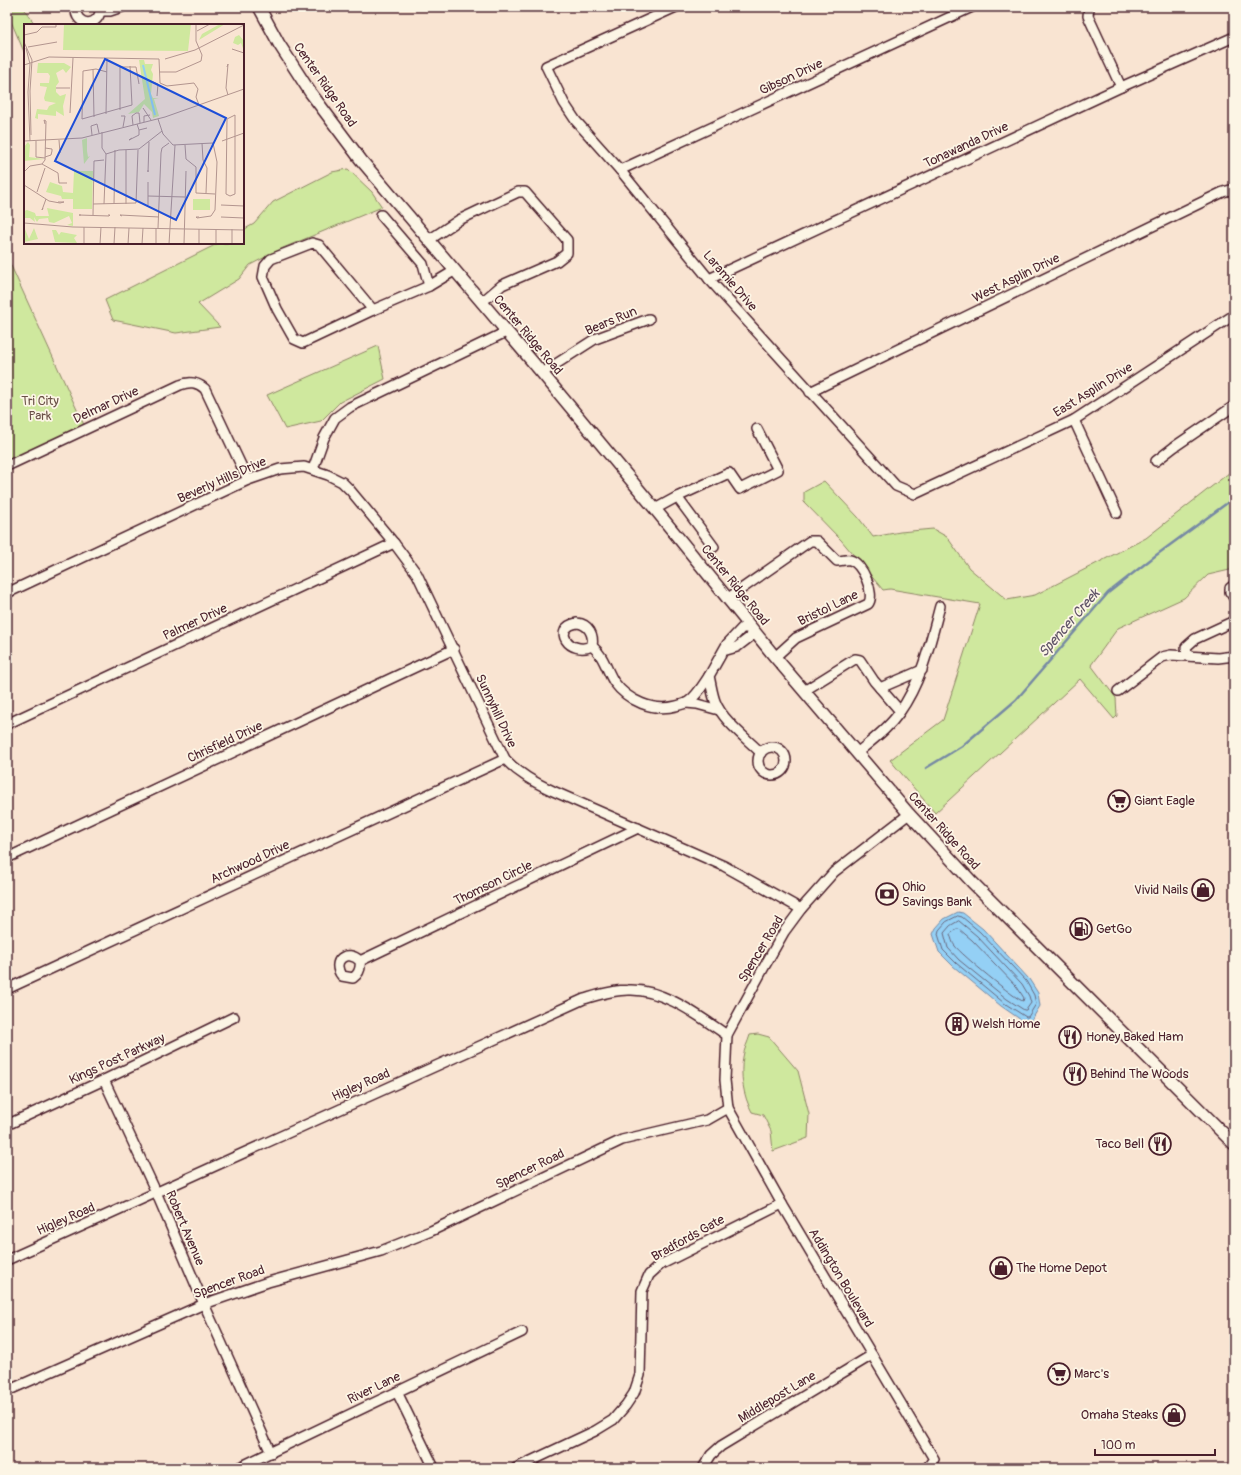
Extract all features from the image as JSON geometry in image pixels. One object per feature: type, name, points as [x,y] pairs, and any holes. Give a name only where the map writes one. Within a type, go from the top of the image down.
[{"type":"main road","name":"Center Ridge Road","points":[[259,7],[279,44],[310,92],[361,160],[542,373],[655,509],[727,599],[909,814],[972,882],[1234,1144]]},
{"type":"street","points":[[76,7],[79,19],[86,23],[91,23],[98,19],[101,9],[110,11],[122,7]]},
{"type":"street","name":"Laramie Drive","points":[[676,7],[546,66],[564,103],[576,121],[620,170],[709,279],[810,392],[896,486],[915,494]]},
{"type":"street","name":"Gibson Drive","points":[[620,170],[972,7]]},
{"type":"street","points":[[1089,7],[1088,16],[1121,88]]},
{"type":"street","name":"Tonawanda Drive","points":[[709,279],[1234,37]]},
{"type":"street","name":"West Asplin Drive","points":[[810,392],[1223,192],[1234,189]]},
{"type":"street","points":[[429,240],[459,220],[518,192],[525,192],[567,240],[567,254],[557,261],[502,285],[482,302]]},
{"type":"street","points":[[381,215],[423,264],[429,286]]},
{"type":"street","points":[[373,310],[319,245],[312,242],[271,260],[265,266],[263,277],[277,309],[294,339],[303,343],[373,310],[429,286],[454,271]]},
{"type":"street","name":"East Asplin Drive","points":[[915,494],[1074,420],[1234,315]]},
{"type":"street","name":"Bears Run","points":[[542,373],[596,339],[649,319]]},
{"type":"street","points":[[313,469],[324,438],[335,418],[350,407],[506,332]]},
{"type":"street","name":"Delmar Drive","points":[[7,466],[186,382],[196,383],[206,389],[248,480]]},
{"type":"street","points":[[1156,462],[1174,447],[1234,406]]},
{"type":"street","points":[[1074,420],[1118,513]]},
{"type":"street","points":[[655,509],[676,497],[729,473],[740,490],[778,470],[757,430]]},
{"type":"street","name":"Beverly Hills Drive","points":[[7,593],[248,480],[280,469],[299,467],[313,469]]},
{"type":"street","name":"Sunnyhill Drive","points":[[313,469],[328,474],[342,482],[394,543],[417,574],[505,759],[517,771],[530,781],[724,866],[801,908]]},
{"type":"street","points":[[676,497],[714,546]]},
{"type":"street","name":"Bristol Lane","points":[[727,599],[810,541],[817,541],[837,561],[851,560],[857,564],[866,578],[871,591],[870,602],[796,638],[775,656]]},
{"type":"street","name":"Palmer Drive","points":[[7,724],[394,543]]},
{"type":"street","points":[[1234,585],[1230,588],[1230,592],[1234,598]]},
{"type":"street","points":[[857,753],[884,730],[900,712],[917,684],[940,606]]},
{"type":"street","points":[[1191,656],[1187,653],[1186,648],[1195,639],[1234,621]]},
{"type":"street","points":[[686,703],[699,691],[727,644],[742,628],[752,628]]},
{"type":"street","points":[[592,646],[601,654],[614,682],[627,695],[639,703],[657,708],[686,703],[697,704],[719,710]]},
{"type":"street","name":"Chrisfield Drive","points":[[7,858],[454,649]]},
{"type":"street","points":[[1118,691],[1162,657],[1171,655],[1218,658],[1234,656]]},
{"type":"street","points":[[804,691],[855,659],[860,660],[880,688],[900,712]]},
{"type":"street","points":[[880,688],[922,670]]},
{"type":"street","points":[[709,676],[715,701],[719,710],[761,753]]},
{"type":"street","name":"Archwood Drive","points":[[7,989],[505,759]]},
{"type":"street","name":"Spencer Road","points":[[7,1391],[204,1304],[268,1282],[381,1251],[431,1231],[622,1140],[707,1120],[728,1108],[725,1080],[727,1036],[784,932],[801,908],[834,872],[909,814]]},
{"type":"street","name":"Thomson Circle","points":[[360,961],[638,828]]},
{"type":"street","name":"Higley Road","points":[[7,1260],[584,999],[608,992],[629,990],[645,991],[681,1005],[727,1036]]},
{"type":"street","name":"Kings Post Parkway","points":[[11,1123],[234,1017]]},
{"type":"street","name":"Robert Avenue","points":[[104,1080],[156,1192],[204,1304],[271,1453]]},
{"type":"street","name":"Addington Boulevard","points":[[728,1108],[782,1204],[934,1458],[927,1468]]},
{"type":"street","name":"Bradfords Gate","points":[[516,1468],[595,1431],[614,1420],[626,1405],[634,1393],[640,1376],[642,1291],[649,1275],[660,1265],[782,1204]]},
{"type":"street","name":"River Lane","points":[[238,1468],[522,1332]]},
{"type":"street","name":"Middlepost Lane","points":[[703,1468],[711,1455],[721,1446],[872,1355]]},
{"type":"street","points":[[397,1392],[434,1468]]},
{"type":"green space","points":[[7,7],[23,7],[34,24],[24,24],[24,52],[7,12]]},
{"type":"green space","points":[[348,169],[372,192],[382,207],[283,248],[250,265],[239,279],[198,304],[220,327],[176,333],[113,320],[105,300],[217,244],[244,244],[244,229],[254,224],[273,202],[332,172]]},
{"type":"green space","name":"Tri City Park","points":[[7,257],[84,425],[7,461]]},
{"type":"green space","points":[[378,346],[385,379],[340,402],[321,421],[285,429],[267,395]]},
{"type":"green space","points":[[1234,469],[1234,569],[1208,575],[1184,598],[1118,628],[1091,665],[1116,698],[1117,716],[1114,719],[1080,679],[935,813],[890,760],[943,720],[980,604],[890,589],[883,590],[841,540],[804,502],[804,492],[824,481],[858,517],[873,537],[900,532],[933,529],[947,537],[969,568],[1007,600],[1035,595],[1146,538]]},
{"type":"green space","points":[[758,1034],[769,1037],[798,1071],[809,1114],[808,1138],[773,1151],[771,1131],[763,1115],[752,1112],[746,1099],[743,1085],[742,1064],[744,1051],[750,1035]]},
{"type":"water","points":[[958,912],[963,913],[983,929],[1029,979],[1038,993],[1040,1006],[1030,1023],[1027,1024],[1001,1006],[953,966],[939,952],[933,934],[944,919]]},
{"type":"waterway","name":"Spencer Creek","points":[[926,768],[962,746],[1016,700],[1108,593],[1155,556],[1234,498]]},
{"type":"place","name":"Giant Eagle","points":[[1119,801]]},
{"type":"place","name":"Vivid Nails","points":[[1203,890]]},
{"type":"place","name":"Ohio Savings Bank","points":[[887,894]]},
{"type":"place","name":"GetGo","points":[[1081,929]]},
{"type":"place","name":"Welsh Home","points":[[957,1024]]},
{"type":"place","name":"Honey Baked Ham","points":[[1070,1037]]},
{"type":"place","name":"Behind The Woods","points":[[1075,1074]]},
{"type":"place","name":"Taco Bell","points":[[1160,1144]]},
{"type":"place","name":"The Home Depot","points":[[1001,1268]]},
{"type":"place","name":"Marc's","points":[[1059,1374]]},
{"type":"place","name":"Omaha Steaks","points":[[1174,1415]]}]
